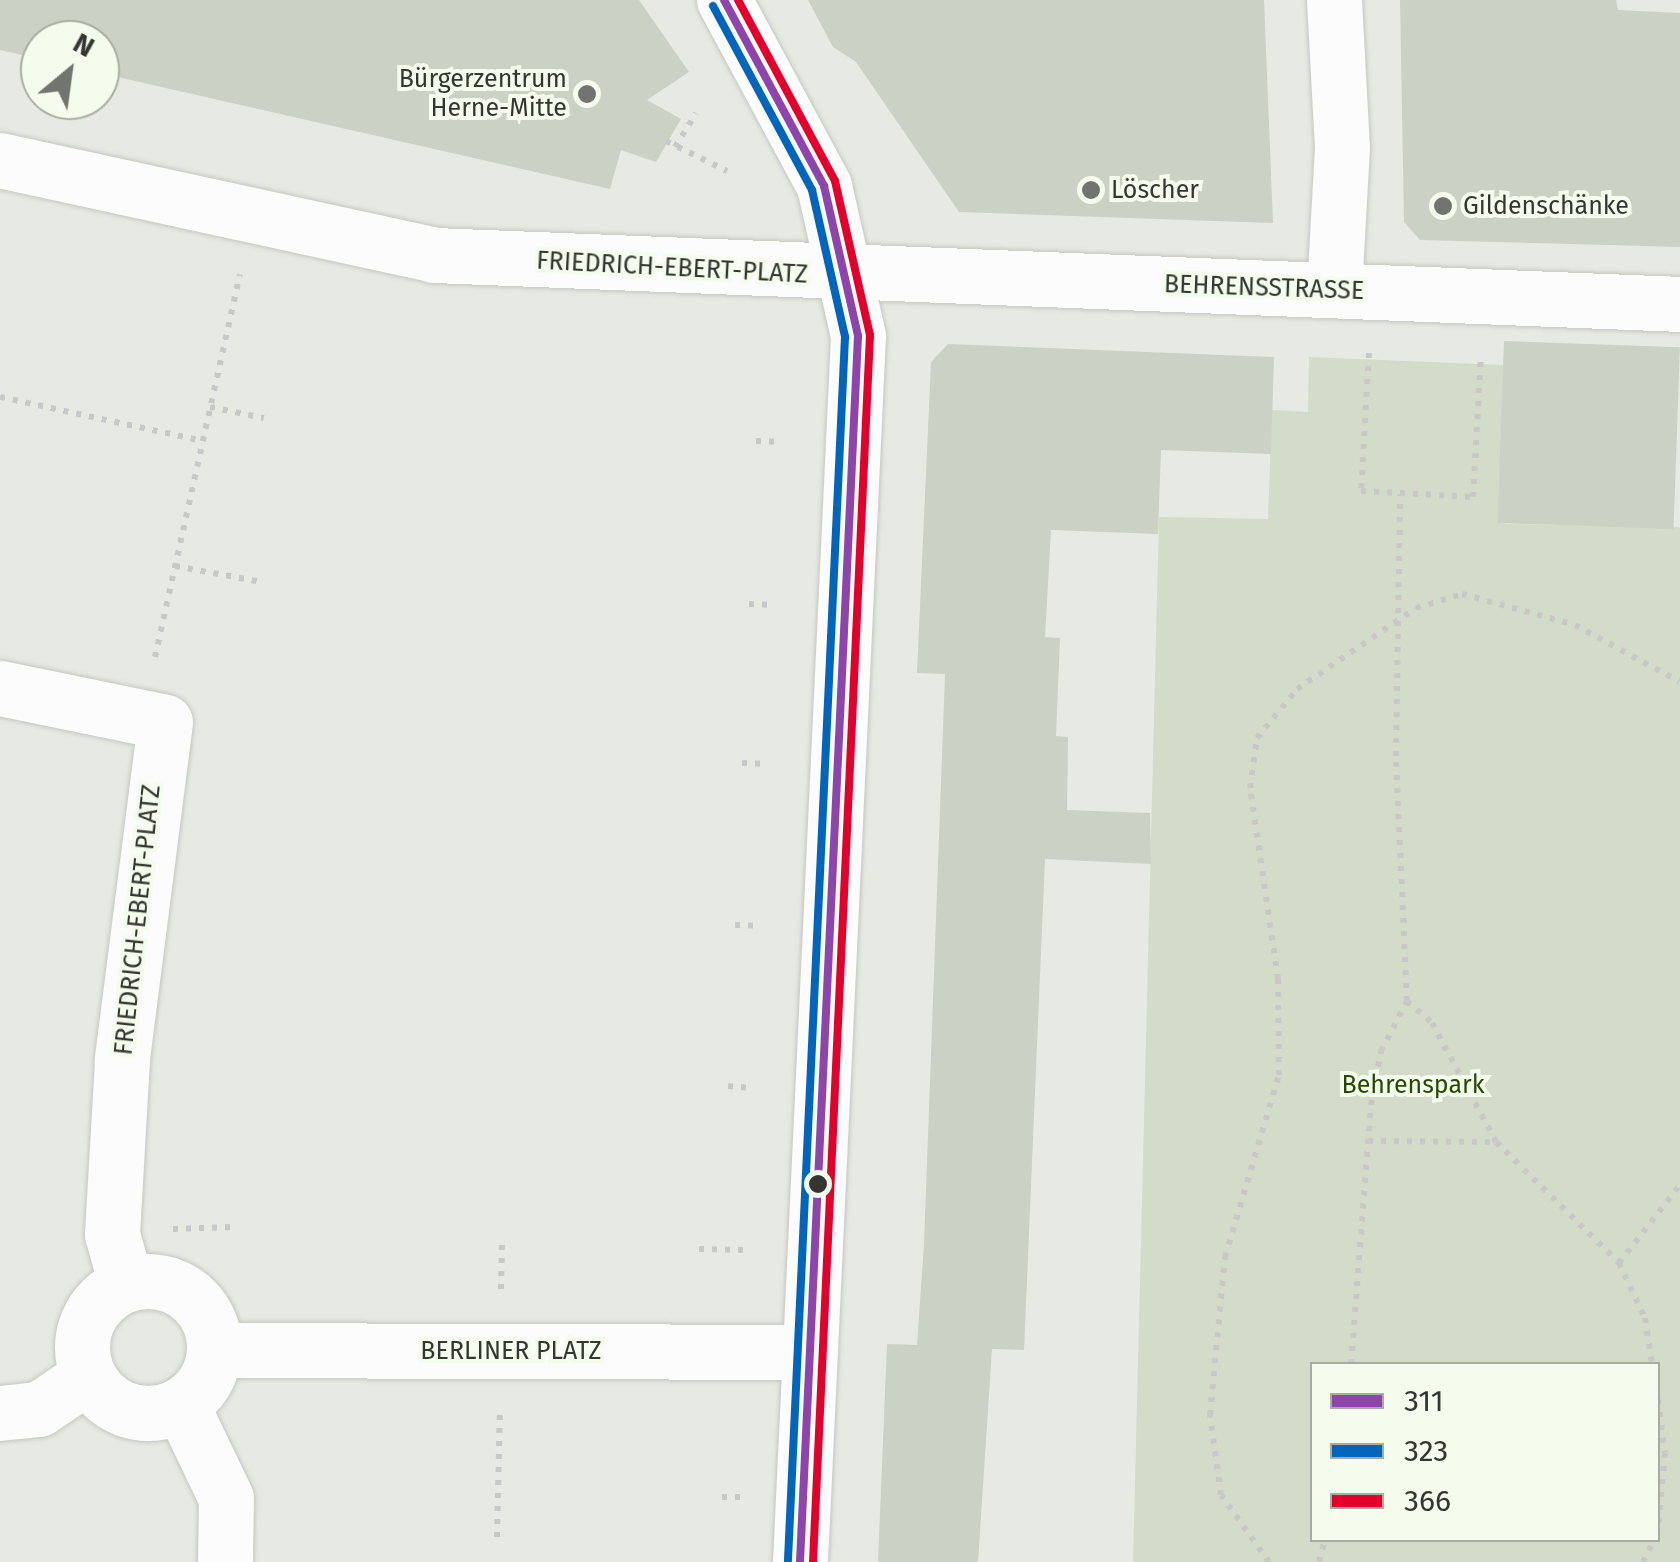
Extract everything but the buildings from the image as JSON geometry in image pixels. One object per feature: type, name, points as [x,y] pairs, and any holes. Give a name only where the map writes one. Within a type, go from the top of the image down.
[{"type":"street","points":[[724,0],[806,144],[847,276],[857,416],[807,1352],[800,1562]]},
{"type":"street","points":[[1334,0],[1353,290]]},
{"type":"street","name":"FRIEDRICH-EBERT-PLATZ","points":[[0,160],[252,219],[434,255],[847,276]]},
{"type":"street","name":"BEHRENSSTRASSE","points":[[847,276],[1353,290],[1484,299],[1680,304]]},
{"type":"street","points":[[0,688],[165,722]]},
{"type":"street","name":"FRIEDRICH-EBERT-PLATZ","points":[[126,1284],[112,1234],[122,1060],[165,722]]},
{"type":"street","points":[[162,1282],[195,1300],[214,1350],[204,1382],[181,1404],[128,1410],[88,1376],[86,1322],[126,1284],[162,1282]]},
{"type":"street","name":"BERLINER PLATZ","points":[[214,1350],[807,1352]]},
{"type":"street","points":[[0,1413],[49,1405],[88,1376]]},
{"type":"street","points":[[181,1404],[226,1498],[226,1562]]},
{"type":"path","points":[[675,147],[696,113]]},
{"type":"path","points":[[666,141],[727,171]]},
{"type":"path","points":[[165,722],[150,681],[252,219]]},
{"type":"path","points":[[1353,290],[1361,491],[1400,494],[1473,498],[1484,299]]},
{"type":"path","points":[[0,397],[202,441]]},
{"type":"path","points":[[210,407],[264,418]]},
{"type":"path","points":[[756,441],[780,442]]},
{"type":"path","points":[[1351,1362],[1368,1141],[1381,1051],[1407,1001],[1396,624],[1400,494]]},
{"type":"path","points":[[175,566],[257,581]]},
{"type":"path","points":[[1269,1562],[1221,1495],[1210,1416],[1225,1256],[1279,1075],[1278,979],[1252,756],[1298,689],[1439,598],[1482,598],[1592,632],[1680,682]]},
{"type":"path","points":[[749,604],[773,605]]},
{"type":"path","points":[[742,763],[766,764]]},
{"type":"path","points":[[736,925],[759,926]]},
{"type":"path","points":[[1407,1001],[1432,1023],[1496,1142],[1619,1262],[1645,1318],[1652,1362]]},
{"type":"path","points":[[728,1086],[752,1088]]},
{"type":"path","points":[[1368,1141],[1496,1142]]},
{"type":"path","points":[[1619,1262],[1680,1185]]},
{"type":"path","points":[[501,1302],[502,1240]]},
{"type":"path","points":[[699,1249],[745,1250]]},
{"type":"path","points":[[497,1537],[500,1403]]},
{"type":"path","points":[[1660,1412],[1666,1452],[1660,1509]]},
{"type":"green space","name":"Behrenspark","points":[[1309,357],[1503,365],[1505,524],[1680,527],[1680,1562],[1133,1562],[1159,517],[1268,519],[1272,410],[1308,412]]},
{"type":"transit line","name":"311","points":[[724,0],[824,186],[858,336],[800,1562]]},
{"type":"transit line","name":"366","points":[[738,0],[835,181],[870,335],[813,1562]]},
{"type":"transit line","name":"323","points":[[713,6],[812,190],[845,337],[788,1561]]},
{"type":"place","name":"Bürgerzentrum Herne-Mitte","points":[[587,94]]},
{"type":"place","name":"Löscher","points":[[1091,190]]},
{"type":"place","name":"Gildenschänke","points":[[1443,206]]}]
